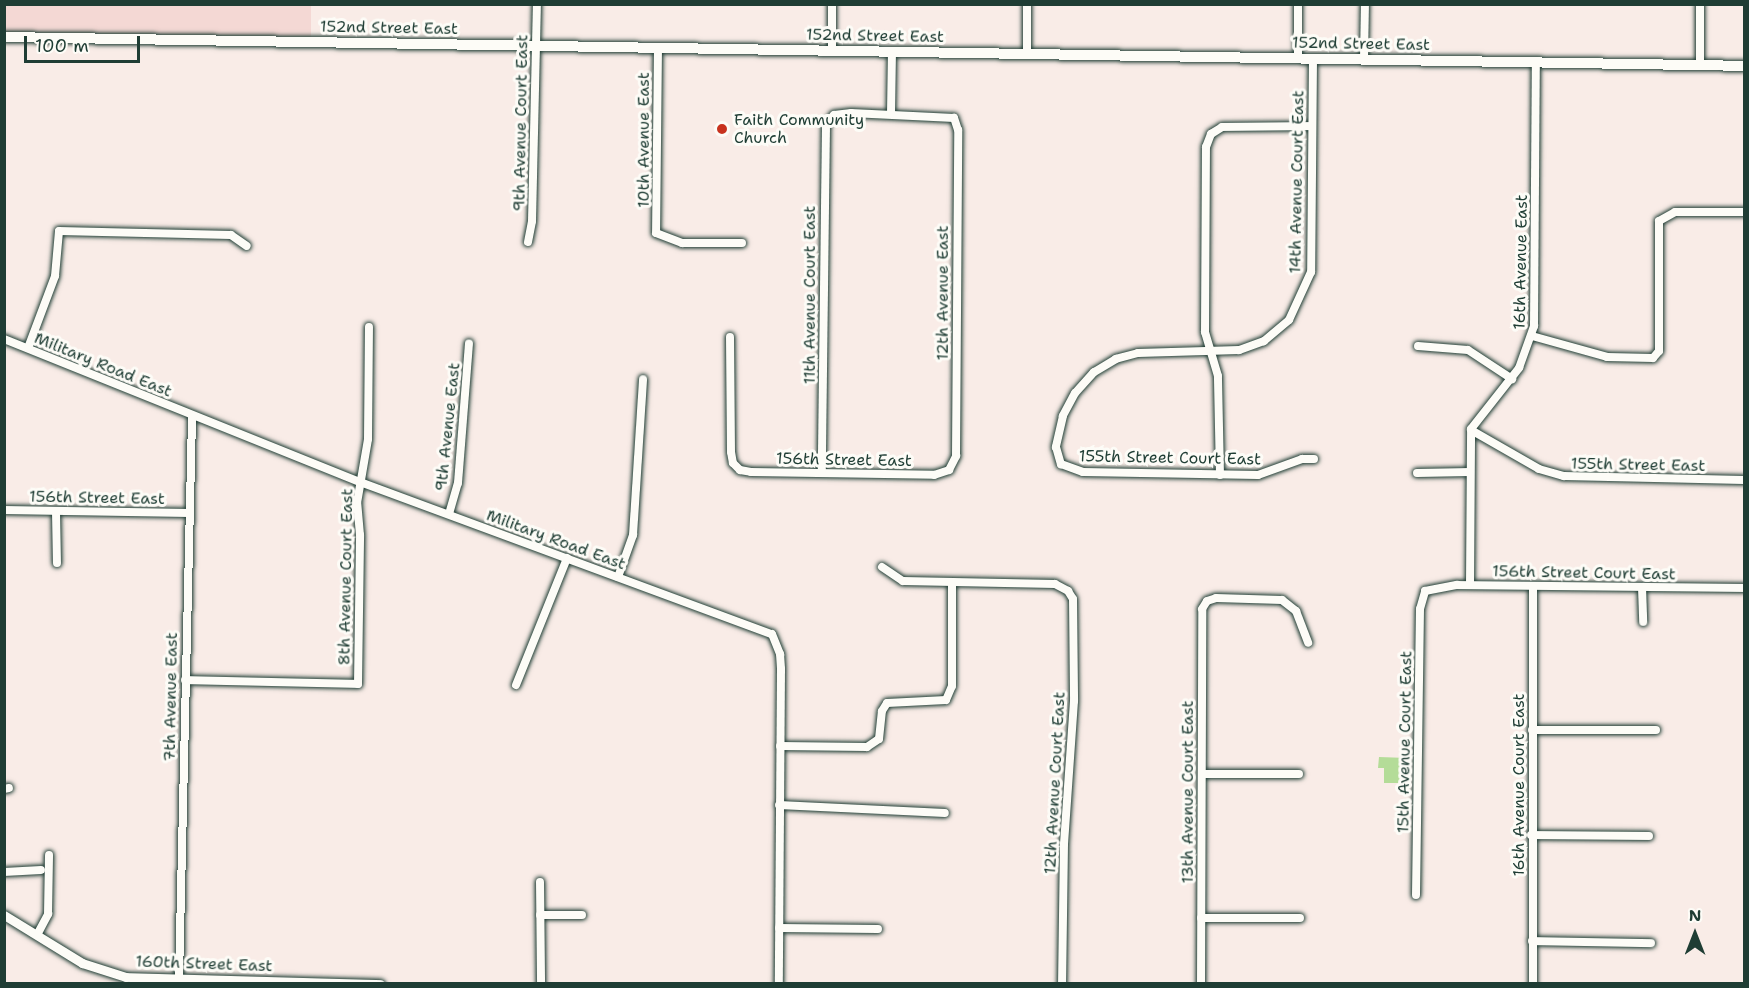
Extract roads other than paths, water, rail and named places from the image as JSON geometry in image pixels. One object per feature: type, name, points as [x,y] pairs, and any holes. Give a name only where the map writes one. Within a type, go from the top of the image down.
[{"type":"main road","name":"152nd Street East","points":[[4,37],[1744,66]]},
{"type":"street","name":"9th Avenue Court East","points":[[528,242],[532,220],[537,4]]},
{"type":"street","points":[[832,4],[832,50]]},
{"type":"street","points":[[1027,4],[1028,53]]},
{"type":"street","points":[[1298,4],[1298,58]]},
{"type":"street","points":[[1364,59],[1365,4]]},
{"type":"street","points":[[1700,4],[1700,65]]},
{"type":"street","name":"10th Avenue East","points":[[658,47],[656,233],[682,243],[742,243]]},
{"type":"street","points":[[891,114],[892,51]]},
{"type":"street","name":"14th Avenue Court East","points":[[1061,464],[1056,447],[1063,416],[1075,393],[1094,372],[1138,353],[1239,350],[1264,341],[1284,326],[1300,304],[1311,272],[1313,59]]},
{"type":"street","name":"16th Avenue East","points":[[1471,430],[1482,411],[1512,379],[1532,336],[1536,62]]},
{"type":"street","name":"11th Avenue Court East","points":[[822,472],[825,131],[830,120],[843,114],[891,114]]},
{"type":"street","name":"12th Avenue East","points":[[891,114],[955,118],[956,456],[952,468]]},
{"type":"street","points":[[1220,475],[1221,401],[1205,332],[1208,139],[1222,127],[1312,126]]},
{"type":"street","points":[[1532,336],[1607,357],[1649,359],[1657,355],[1659,221],[1675,212],[1744,212]]},
{"type":"street","points":[[27,348],[56,276],[59,231],[231,236],[247,246]]},
{"type":"street","name":"8th Avenue Court East","points":[[185,680],[358,684],[360,535],[357,503],[368,439],[369,327]]},
{"type":"street","name":"156th Street East","points":[[730,337],[731,452],[735,466],[751,472],[934,475],[952,468]]},
{"type":"street","name":"Military Road East","points":[[4,339],[360,482],[772,634],[780,654],[779,984]]},
{"type":"street","name":"9th Avenue East","points":[[449,514],[458,483],[469,343]]},
{"type":"street","points":[[1418,346],[1468,350],[1512,379]]},
{"type":"street","points":[[618,577],[633,535],[643,379]]},
{"type":"street","name":"7th Avenue East","points":[[179,978],[192,416]]},
{"type":"street","points":[[1470,585],[1471,430]]},
{"type":"street","name":"155th Street East","points":[[1471,430],[1539,469],[1564,476],[1744,480]]},
{"type":"street","name":"155th Street Court East","points":[[1061,464],[1083,472],[1258,476],[1302,459],[1314,459]]},
{"type":"street","points":[[1417,473],[1470,472]]},
{"type":"street","name":"156th Street East","points":[[4,510],[189,513]]},
{"type":"street","points":[[56,512],[57,562]]},
{"type":"street","points":[[516,685],[567,558]]},
{"type":"street","points":[[780,746],[867,747],[877,742],[882,711],[887,703],[946,700],[952,686],[952,583],[903,581],[882,567]]},
{"type":"street","name":"12th Avenue Court East","points":[[952,583],[1055,584],[1065,588],[1074,606],[1074,701],[1064,844],[1062,984]]},
{"type":"street","name":"156th Street Court East","points":[[1425,591],[1443,585],[1744,588]]},
{"type":"street","name":"16th Avenue Court East","points":[[1533,586],[1531,836],[1533,984]]},
{"type":"street","points":[[1642,587],[1642,622]]},
{"type":"street","name":"15th Avenue Court East","points":[[1416,895],[1420,609],[1425,591]]},
{"type":"street","name":"13th Avenue Court East","points":[[1201,984],[1202,615],[1206,602],[1224,598],[1282,600],[1296,611],[1308,642]]},
{"type":"street","points":[[1532,730],[1656,730]]},
{"type":"street","points":[[1202,774],[1299,774]]},
{"type":"street","points":[[779,805],[945,813]]},
{"type":"street","points":[[1531,836],[1649,836]]},
{"type":"street","points":[[37,935],[48,914],[49,855]]},
{"type":"street","points":[[4,872],[41,870]]},
{"type":"street","points":[[540,882],[541,984]]},
{"type":"street","name":"160th Street East","points":[[4,915],[100,970],[126,977],[380,984]]},
{"type":"street","points":[[540,915],[582,915]]},
{"type":"street","points":[[1201,918],[1300,918]]},
{"type":"street","points":[[779,928],[878,929]]},
{"type":"street","points":[[1532,941],[1651,943]]},
{"type":"place","name":"Faith Community Church","points":[[722,129]]}]
